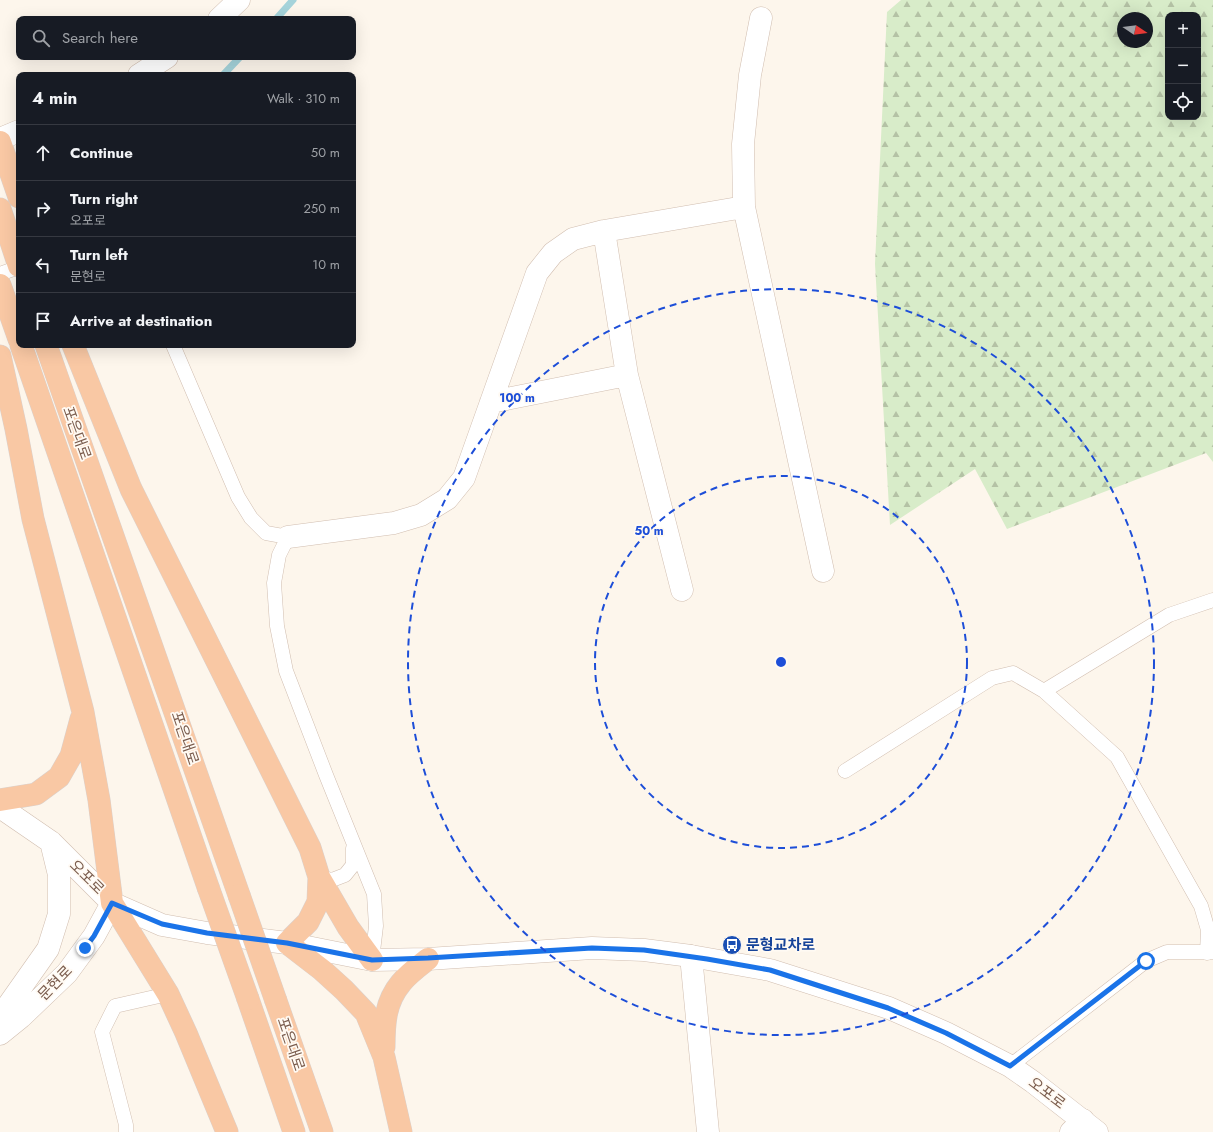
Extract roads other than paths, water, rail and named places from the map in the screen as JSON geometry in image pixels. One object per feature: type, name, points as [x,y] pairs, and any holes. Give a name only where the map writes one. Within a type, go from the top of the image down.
[{"type":"highway","points":[[0,142],[16,187]]},
{"type":"highway","points":[[0,208],[16,257]]},
{"type":"highway","points":[[0,284],[16,330]]},
{"type":"highway","name":"포은대로","points":[[22,348],[294,1132]]},
{"type":"highway","name":"포은대로","points":[[47,348],[322,1132]]},
{"type":"highway","points":[[73,348],[131,489],[310,848],[320,877],[348,927],[372,960]]},
{"type":"highway","points":[[0,356],[16,430],[32,519],[83,712],[99,800],[112,903],[168,994],[186,1033],[227,1132]]},
{"type":"highway","points":[[0,800],[36,794],[59,777],[71,756],[83,712]]},
{"type":"highway","points":[[320,877],[318,902],[308,922],[287,943],[322,970],[366,1013],[384,1057],[401,1132]]},
{"type":"highway","points":[[384,1057],[384,1022],[389,1001],[401,983],[428,958]]},
{"type":"street","points":[[222,16],[239,0]]},
{"type":"street","points":[[761,18],[750,75],[743,144],[744,206],[823,570]]},
{"type":"street","points":[[144,72],[162,60]]},
{"type":"street","points":[[0,139],[16,132]]},
{"type":"street","points":[[288,536],[394,523],[421,515],[447,499],[464,478],[537,273],[553,253],[573,239],[744,206]]},
{"type":"street","points":[[604,232],[627,375],[682,590]]},
{"type":"street","points":[[491,402],[627,375]]},
{"type":"street","name":"오포로","points":[[0,807],[51,842],[112,903],[162,924],[207,933],[287,943],[372,960],[592,948],[644,950],[691,956],[770,970],[888,1008],[946,1033],[1010,1066],[1032,1082],[1084,1128]]},
{"type":"street","points":[[0,1017],[48,949],[59,914],[59,875],[51,842]]},
{"type":"street","name":"문현로","points":[[0,1034],[21,1017],[67,974],[94,936],[112,903]]},
{"type":"street","points":[[691,956],[708,1132]]},
{"type":"lane","points":[[0,274],[16,267]]},
{"type":"lane","points":[[174,348],[238,497],[251,518],[266,533],[288,536],[279,555],[274,583],[277,626],[286,671],[374,894],[376,926],[372,960]]},
{"type":"lane","points":[[1044,691],[1169,615],[1213,600]]},
{"type":"lane","points":[[845,771],[992,678],[1013,673],[1044,691],[1117,757],[1201,906],[1208,930],[1210,953],[1167,952],[1146,961],[1010,1066]]},
{"type":"lane","points":[[320,877],[332,880],[345,875],[353,866],[354,843]]},
{"type":"lane","points":[[126,1132],[126,1125],[102,1032],[115,1006],[168,994]]},
{"type":"waterway","points":[[279,16],[293,0]]},
{"type":"waterway","points":[[226,72],[237,60]]},
{"type":"place","name":"문형교차로","points":[[732,945]]}]
